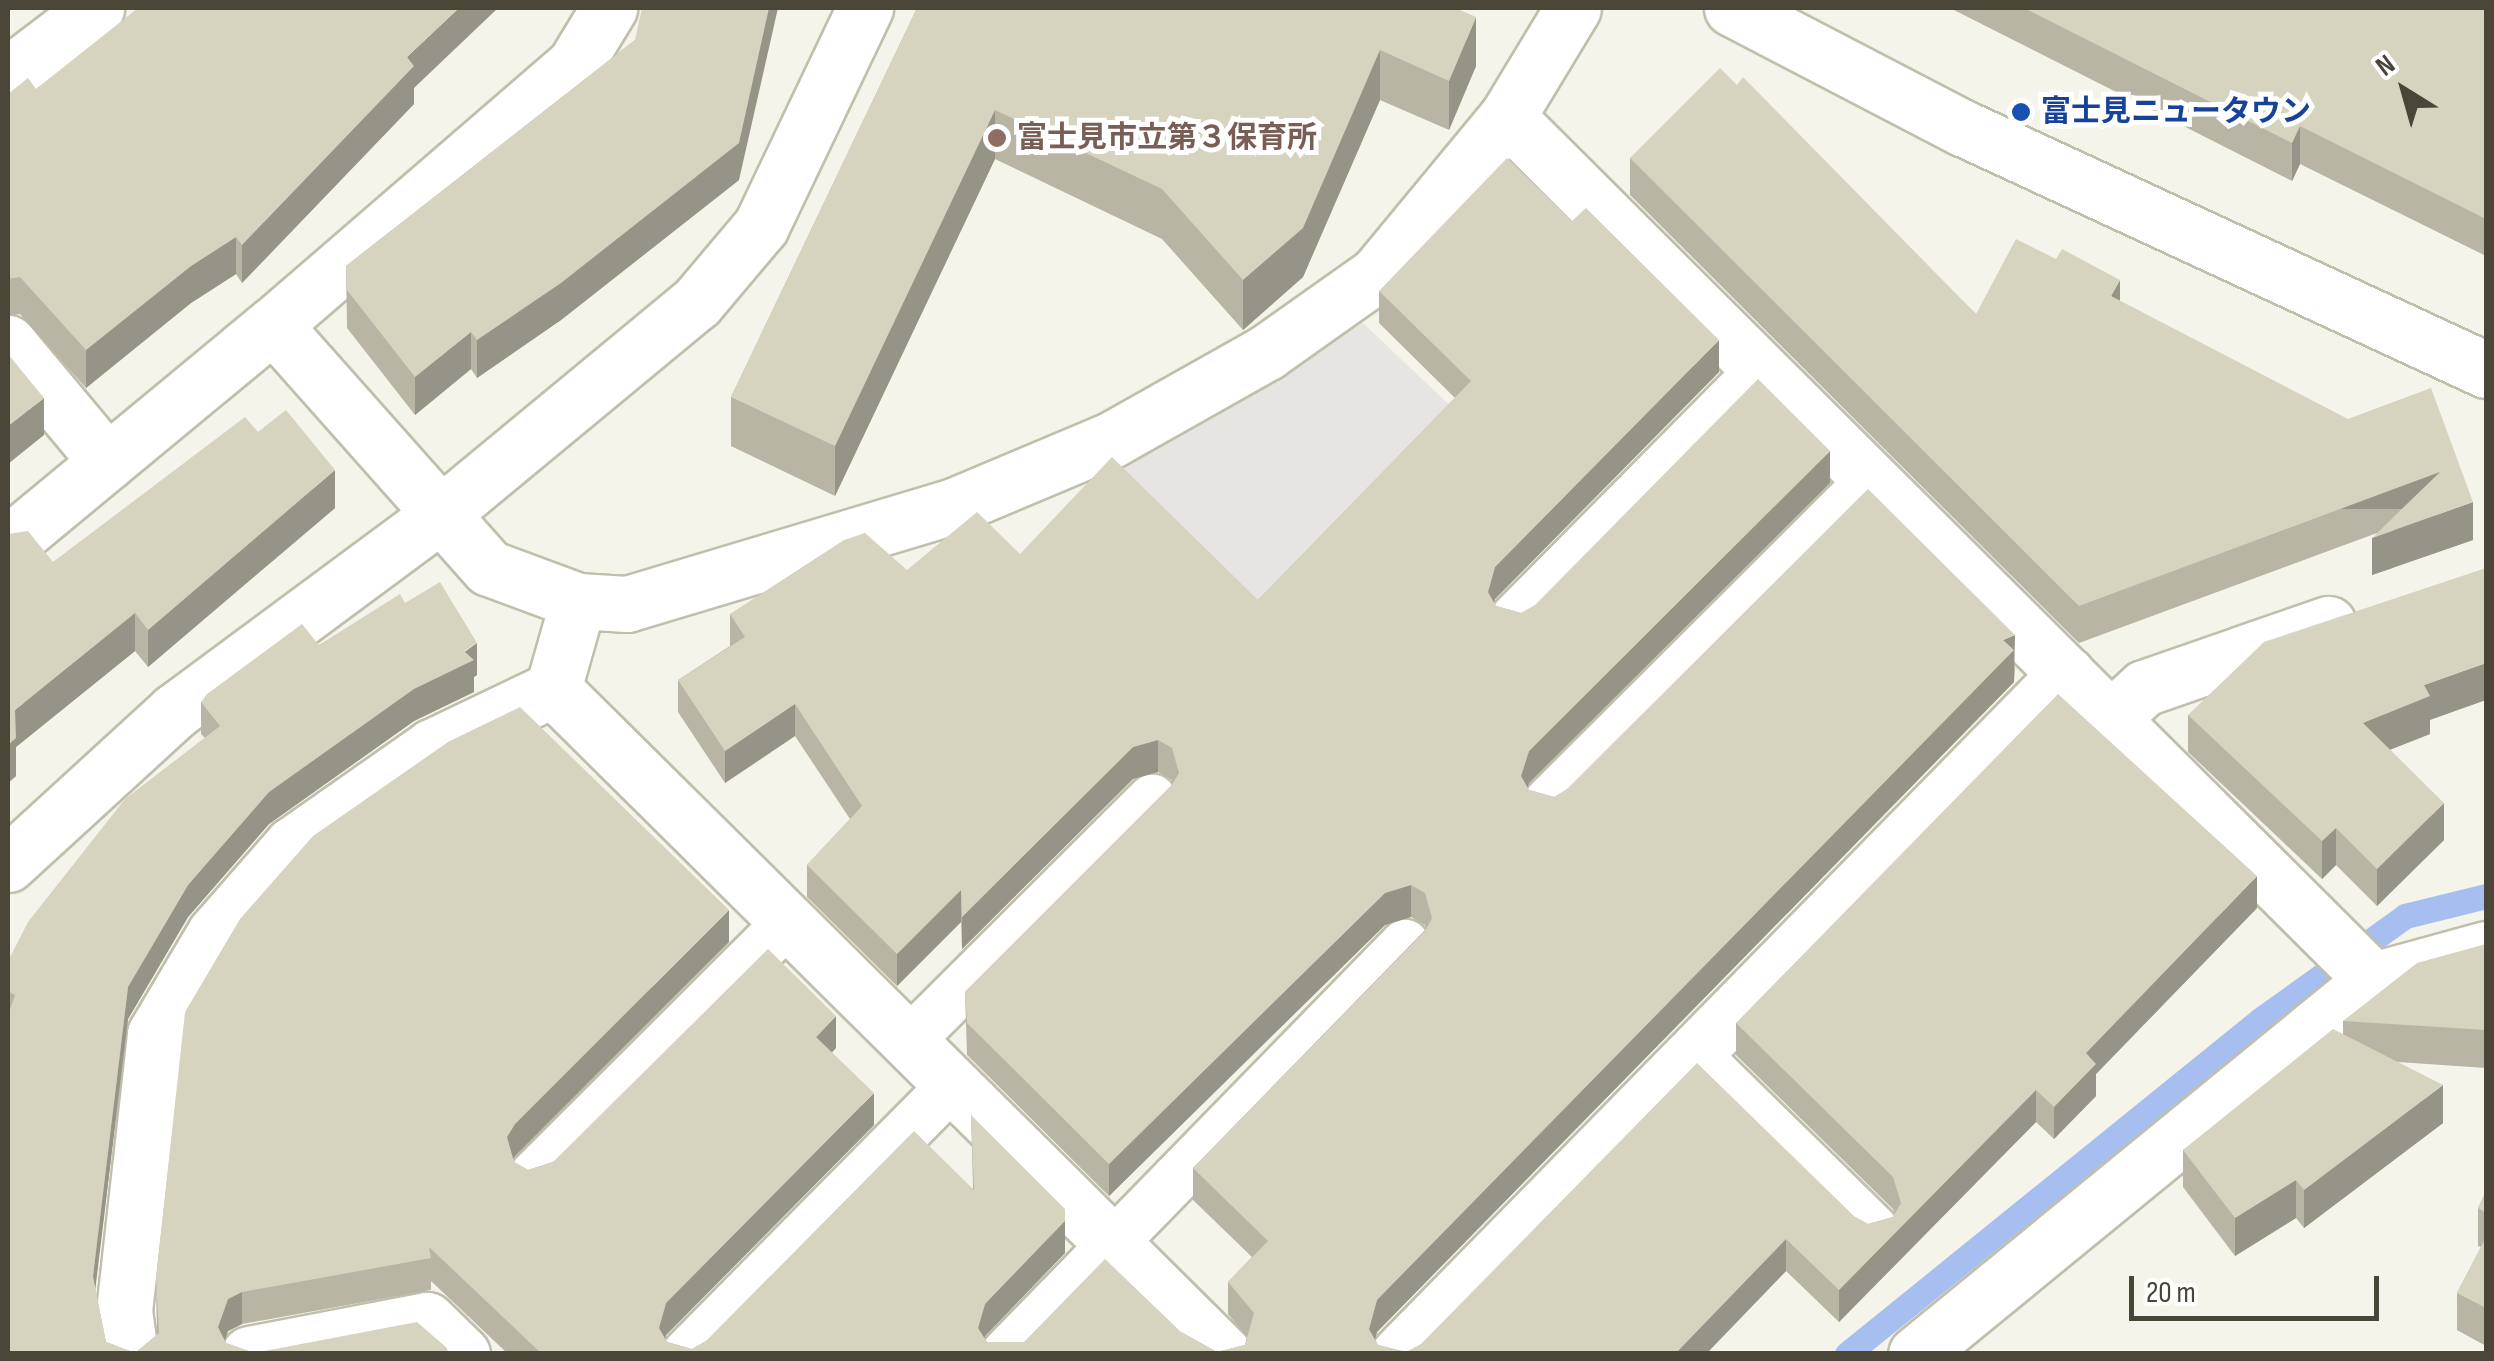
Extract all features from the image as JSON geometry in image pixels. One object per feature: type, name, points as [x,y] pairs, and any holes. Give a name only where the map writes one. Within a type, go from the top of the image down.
[{"type":"street","points":[[8,75],[96,8]]},
{"type":"street","points":[[8,544],[273,325],[574,64],[609,8]]},
{"type":"street","points":[[8,864],[175,711],[437,517],[685,313],[761,226],[866,8]]},
{"type":"street","points":[[273,325],[437,517],[488,568],[578,601],[627,604],[954,506],[1111,440],[1267,352],[1377,274],[1506,118],[1573,8]]},
{"type":"street","points":[[1732,8],[1963,128],[2486,370]]},
{"type":"street","points":[[1506,118],[2374,980]]},
{"type":"street","points":[[8,343],[107,462]]},
{"type":"street","points":[[130,1354],[124,1311],[154,1034],[215,934],[292,844],[432,747],[553,689],[578,601]]},
{"type":"street","points":[[2110,719],[2144,688],[2378,606]]},
{"type":"street","points":[[1400,1354],[2066,674]]},
{"type":"street","points":[[553,689],[1224,1354]]},
{"type":"street","points":[[1916,1354],[2374,980],[2486,949]]},
{"type":"street","points":[[249,1354],[427,1320],[462,1354]]},
{"type":"lane","points":[[1515,618],[1760,370]]},
{"type":"lane","points":[[1548,802],[1872,480]]},
{"type":"lane","points":[[910,1040],[1152,799]]},
{"type":"lane","points":[[534,1176],[790,920]]},
{"type":"lane","points":[[1004,1354],[1405,944]]},
{"type":"lane","points":[[1695,1054],[1874,1228]]},
{"type":"lane","points":[[686,1354],[953,1084]]},
{"type":"shaded area","points":[[1363,323],[1460,415],[1259,618],[1104,472]]},
{"type":"building","points":[[138,8],[459,8],[407,57],[414,66],[242,245],[236,237],[191,266],[86,350],[20,277],[8,279],[8,94],[28,78],[36,89]]},
{"type":"building","points":[[642,8],[769,8],[739,143],[561,283],[477,340],[471,332],[415,377],[347,290],[346,266],[635,40]]},
{"type":"building","points":[[917,8],[1455,8],[1476,17],[1449,81],[1380,50],[1303,228],[1243,280],[1162,189],[995,110],[835,446],[731,397]]},
{"type":"building","points":[[2024,8],[2486,8],[2486,219],[2300,126],[2292,143]]},
{"type":"building","points":[[1720,68],[1737,85],[1743,77],[1976,314],[2016,239],[2056,259],[2062,249],[2120,280],[2111,296],[2348,419],[2431,388],[2473,502],[2372,538],[2440,472],[2079,606],[1630,158]]},
{"type":"building","points":[[1507,158],[1572,221],[1586,208],[1719,340],[1495,567],[1488,592],[1496,606],[1521,613],[1535,605],[1758,379],[1830,451],[1529,751],[1521,776],[1529,790],[1554,797],[1567,789],[1868,489],[2015,635],[2003,640],[2014,650],[1377,1300],[1369,1329],[1378,1345],[1406,1352],[1421,1344],[1697,1063],[1855,1217],[1868,1224],[1893,1217],[1901,1203],[1893,1177],[1736,1023],[2058,694],[2257,876],[2086,1053],[2096,1064],[2054,1107],[2036,1090],[1839,1290],[1786,1239],[1675,1354],[542,1354],[429,1247],[431,1258],[242,1292],[228,1299],[218,1327],[226,1343],[254,1353],[417,1322],[447,1348],[448,1354],[8,1354],[8,1015],[15,995],[8,991],[8,961],[28,922],[125,799],[220,726],[201,702],[207,694],[302,624],[319,645],[400,594],[405,603],[440,582],[477,643],[464,651],[474,660],[414,689],[269,792],[188,885],[128,987],[93,1276],[106,1342],[135,1353],[159,1333],[156,1279],[185,1012],[240,919],[313,836],[448,742],[520,707],[729,910],[515,1124],[507,1137],[514,1162],[528,1170],[553,1162],[768,949],[836,1016],[816,1037],[874,1093],[666,1303],[659,1328],[667,1342],[692,1349],[706,1341],[914,1131],[974,1190],[971,1115],[1065,1209],[1065,1221],[985,1304],[978,1328],[987,1342],[1024,1342],[1105,1259],[1181,1332],[1217,1352],[1245,1345],[1254,1313],[1228,1282],[1268,1241],[1193,1168],[1425,931],[1432,918],[1425,893],[1411,885],[1385,893],[1109,1164],[967,1023],[965,992],[1171,786],[1179,773],[1172,748],[1158,740],[1133,747],[962,917],[961,890],[897,954],[807,865],[862,806],[795,704],[725,751],[678,680],[745,637],[730,614],[844,540],[865,533],[907,570],[977,512],[1020,554],[1112,457],[1258,600],[1471,381],[1379,291]]},
{"type":"building","points":[[8,354],[44,398],[8,426]]},
{"type":"building","points":[[286,410],[335,470],[148,630],[135,613],[15,710],[16,738],[8,745],[8,534],[28,531],[53,562],[245,417],[258,432]]},
{"type":"building","points":[[2486,568],[2486,663],[2424,685],[2430,696],[2363,723],[2444,803],[2377,869],[2336,828],[2322,841],[2188,715],[2264,642]]},
{"type":"building","points":[[2486,944],[2486,1030],[2343,1021],[2417,963]]},
{"type":"building","points":[[2333,1029],[2443,1085],[2304,1190],[2296,1180],[2235,1218],[2183,1150]]},
{"type":"building","points":[[2486,1191],[2486,1213],[2478,1208]]},
{"type":"building","points":[[2486,1237],[2486,1308],[2457,1293]]},
{"type":"waterway","points":[[1847,1354],[2260,1020],[2405,916],[2486,896]]},
{"type":"place","name":"富士見ニュータウン","points":[[2021,112]]},
{"type":"place","name":"富士見市立第３保育所","points":[[997,138]]}]
